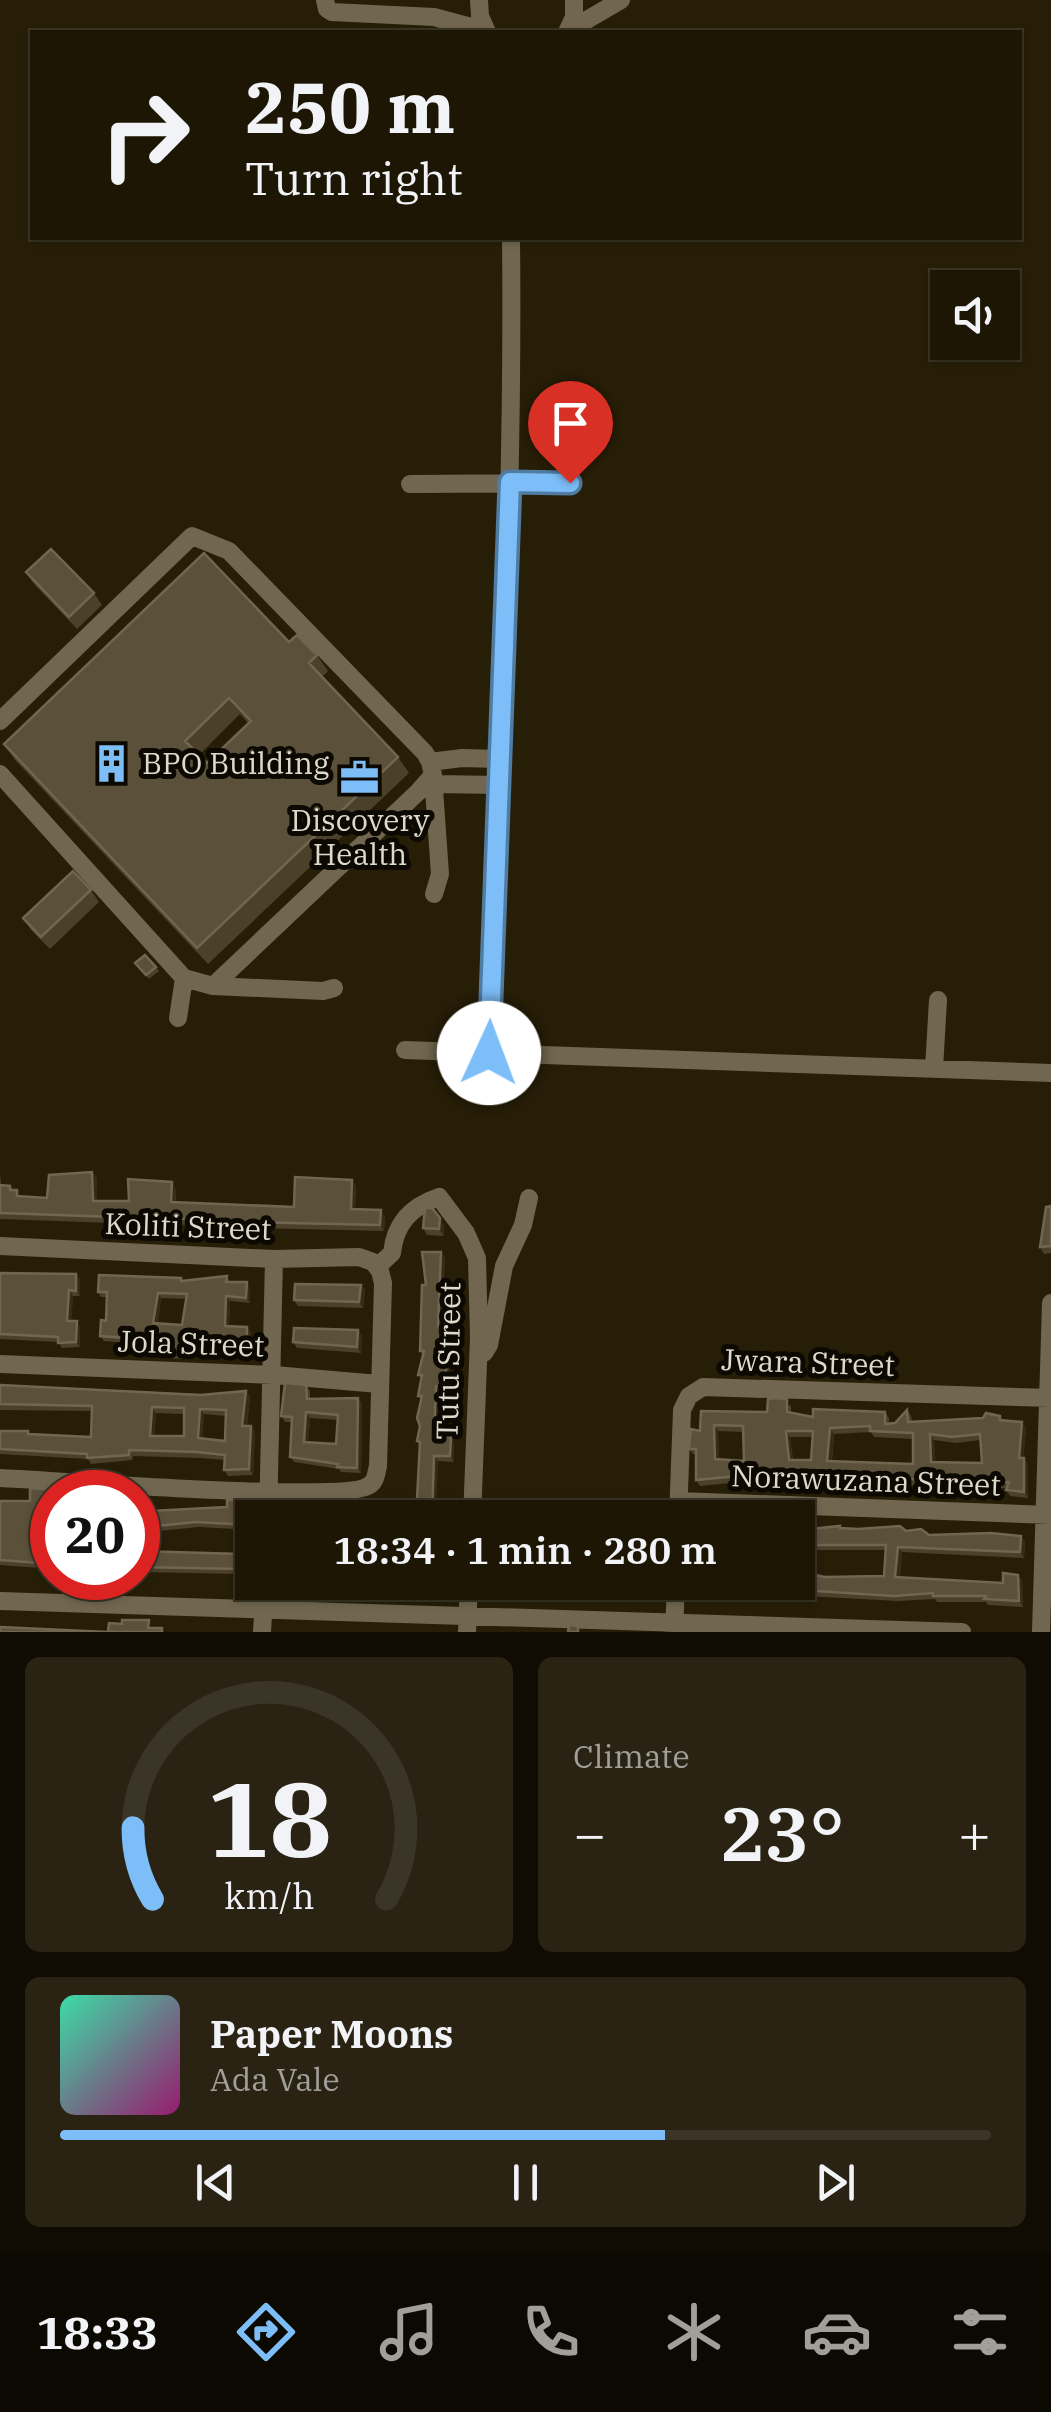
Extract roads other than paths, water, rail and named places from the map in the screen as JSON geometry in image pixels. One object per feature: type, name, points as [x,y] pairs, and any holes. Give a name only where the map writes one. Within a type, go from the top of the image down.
[{"type":"street","points":[[325,0],[332,12],[434,17],[479,30]]},
{"type":"street","points":[[479,0],[486,30]]},
{"type":"street","points":[[568,30],[574,17],[574,0]]},
{"type":"street","points":[[570,30],[622,0]]},
{"type":"street","points":[[489,1053],[510,482],[511,240]]},
{"type":"street","points":[[513,309],[522,240]]},
{"type":"street","points":[[410,484],[570,483]]},
{"type":"street","points":[[0,721],[192,536],[229,551],[432,774],[440,874],[434,894]]},
{"type":"street","points":[[213,986],[432,774],[462,758],[500,759]]},
{"type":"street","points":[[0,774],[184,978],[213,986],[322,991],[334,988]]},
{"type":"street","points":[[432,774],[498,785]]},
{"type":"street","points":[[178,1018],[184,978]]},
{"type":"street","points":[[934,1069],[938,1000]]},
{"type":"street","points":[[405,1050],[1051,1073]]},
{"type":"street","name":"Tutu Street","points":[[374,1264],[392,1253],[394,1231],[399,1224],[438,1197],[475,1247],[480,1295],[473,1500]]},
{"type":"street","points":[[479,1362],[490,1344],[504,1266],[523,1225],[529,1198]]},
{"type":"street","name":"Koliti Street","points":[[0,1246],[274,1258],[359,1257],[374,1264]]},
{"type":"street","points":[[269,1500],[274,1258]]},
{"type":"street","points":[[0,1478],[270,1491],[358,1490],[374,1481],[378,1466],[383,1282],[374,1264]]},
{"type":"street","points":[[1041,1632],[1048,1515],[1051,1303]]},
{"type":"street","name":"Jola Street","points":[[0,1364],[274,1375],[379,1384]]},
{"type":"street","name":"Jwara Street","points":[[679,1500],[682,1410],[688,1396],[703,1387],[1049,1398]]},
{"type":"street","name":"Norawuzana Street","points":[[815,1511],[1048,1515]]},
{"type":"street","points":[[262,1632],[264,1600]]},
{"type":"street","points":[[674,1628],[675,1600]]},
{"type":"street","points":[[0,1601],[263,1608],[468,1623],[962,1632]]},
{"type":"place","name":"BPO Building","points":[[112,764]]},
{"type":"place","name":"Discovery Health","points":[[360,777]]}]
